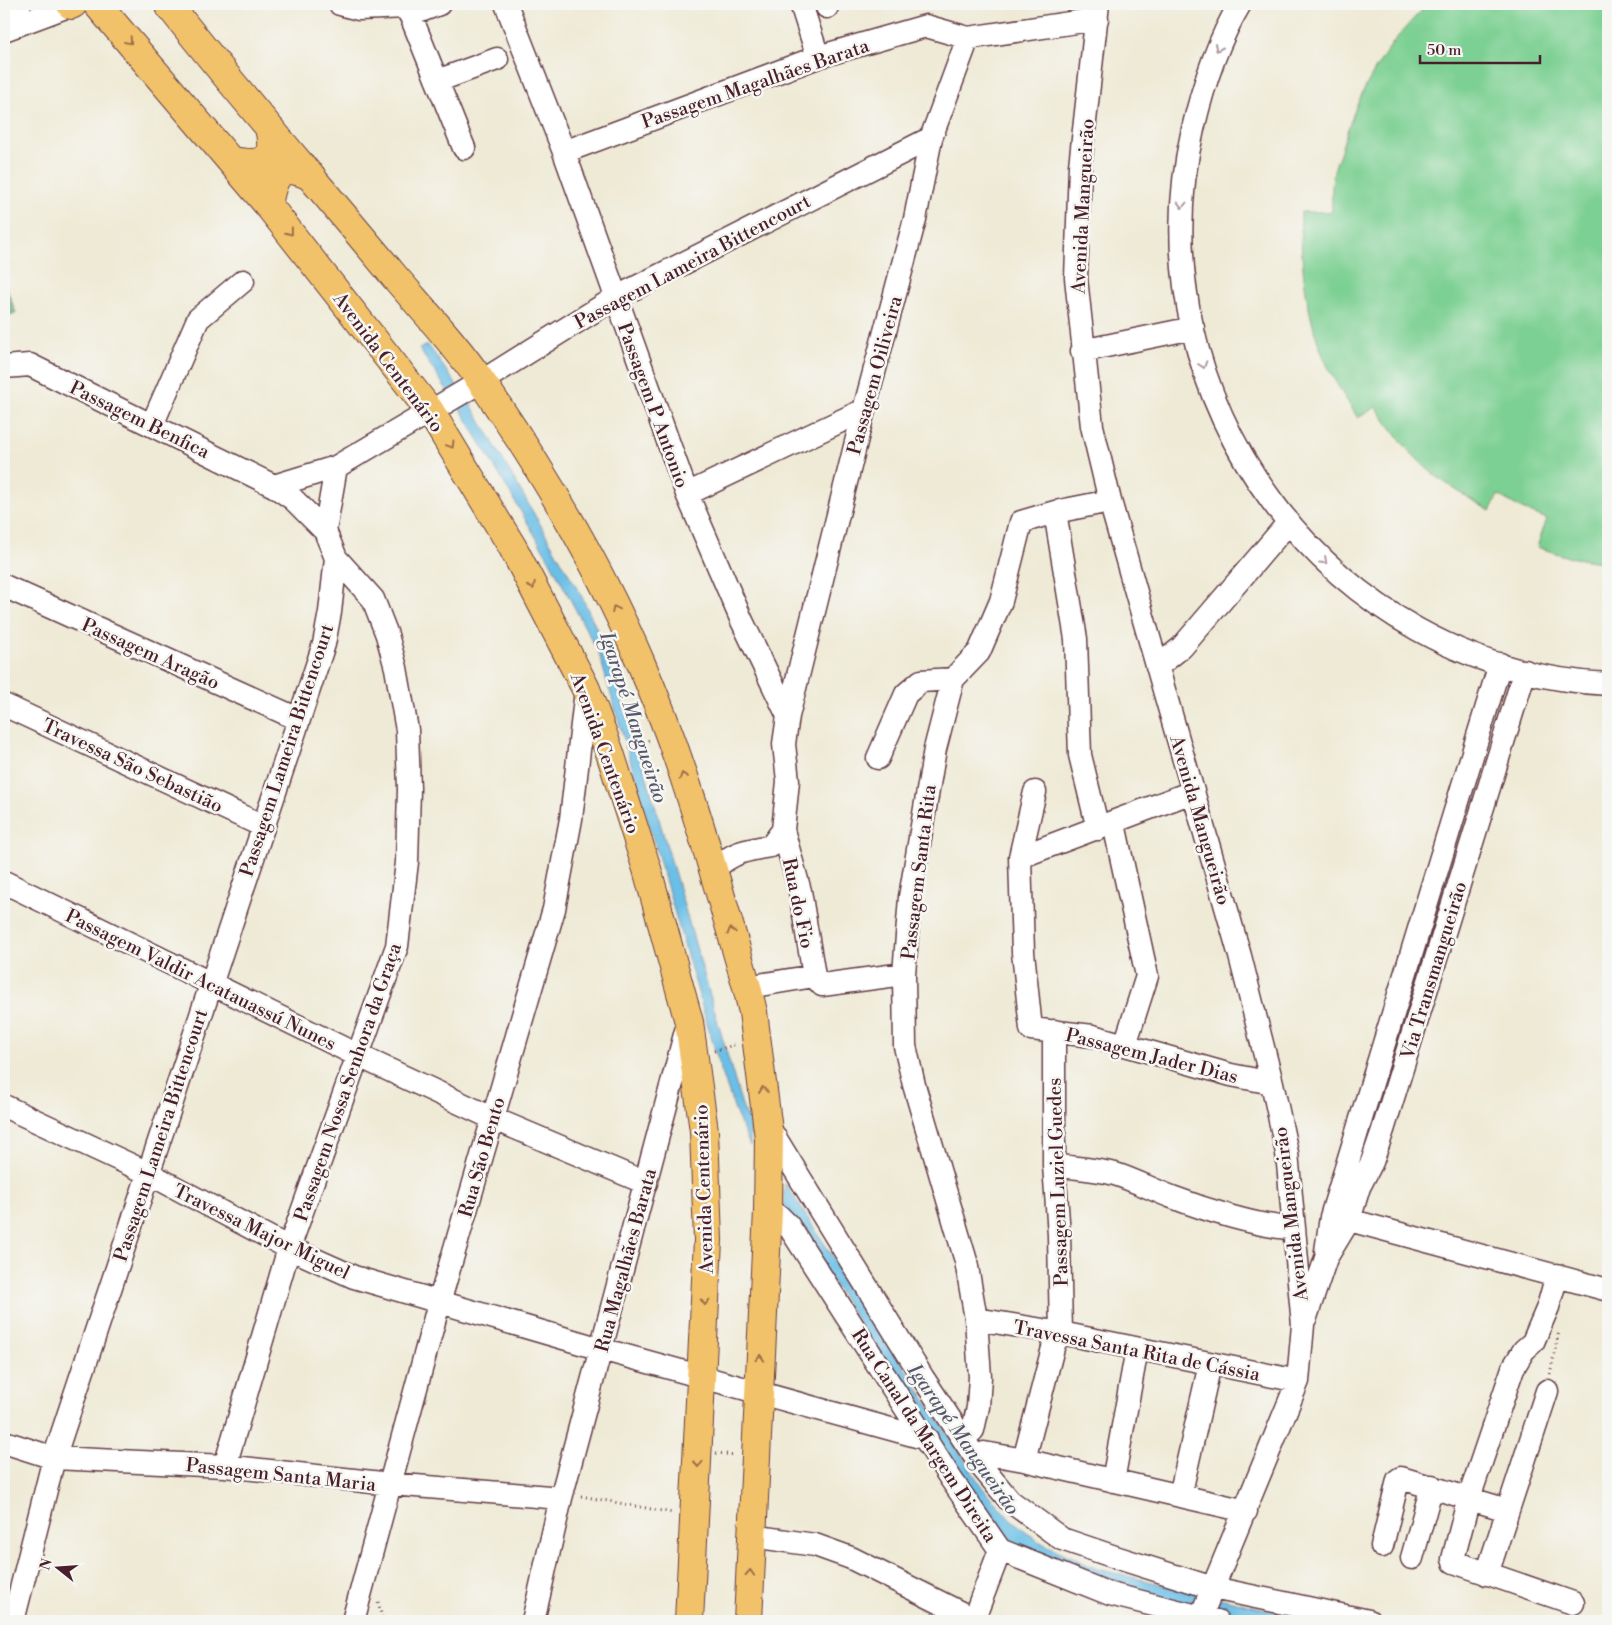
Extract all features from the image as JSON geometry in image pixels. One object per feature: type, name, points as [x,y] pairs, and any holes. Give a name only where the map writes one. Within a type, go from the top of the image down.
[{"type":"main road","name":"Avenida Centenário","points":[[86,4],[232,161],[435,409],[513,548],[586,689],[610,753],[644,860],[689,1022],[704,1131],[708,1240],[703,1378],[689,1621]]},
{"type":"main road","points":[[171,10],[268,128],[312,177],[478,383],[574,525],[640,661],[669,734],[713,870],[747,986],[753,1012],[768,1126],[768,1211],[748,1621]]},
{"type":"main road","points":[[232,161],[251,164],[260,162],[269,155],[273,146],[268,128]]},
{"type":"main road","points":[[268,204],[276,177],[284,171],[296,169],[312,177]]},
{"type":"street","points":[[4,10],[20,4]]},
{"type":"street","points":[[4,30],[86,4]]},
{"type":"street","points":[[340,4],[358,9],[408,8],[439,4]]},
{"type":"street","name":"Passagem P Antonio","points":[[506,4],[564,152],[687,494],[742,621],[788,716]]},
{"type":"street","points":[[801,4],[818,57]]},
{"type":"street","points":[[1240,4],[1216,52],[1200,100],[1188,149],[1182,198],[1181,248],[1186,298],[1192,328],[1212,394],[1232,440],[1258,483],[1288,523],[1321,559],[1400,620],[1444,643],[1500,664],[1525,671],[1587,683],[1608,684]]},
{"type":"street","points":[[408,8],[464,148]]},
{"type":"street","name":"Passagem Magalhães Barata","points":[[564,152],[818,57],[926,26],[968,38],[1097,11]]},
{"type":"street","name":"Avenida Mangueirão","points":[[1097,11],[1080,166],[1076,278],[1082,352],[1092,426],[1110,501],[1240,956],[1272,1083],[1286,1153],[1303,1325],[1298,1381],[1213,1588],[1206,1620]]},
{"type":"street","name":"Passagem Oiliveira","points":[[783,830],[788,781],[784,744],[788,716],[864,410],[914,220],[931,138],[968,38]]},
{"type":"street","points":[[437,81],[497,59]]},
{"type":"street","name":"Passagem Lameira Bittencourt","points":[[336,467],[478,383],[615,298],[931,138]]},
{"type":"street","points":[[152,424],[198,319],[243,281]]},
{"type":"street","points":[[1082,352],[1192,328]]},
{"type":"street","name":"Passagem Benfica","points":[[4,367],[30,365],[274,486],[293,499],[325,531]]},
{"type":"street","points":[[687,494],[864,410]]},
{"type":"street","points":[[274,486],[336,467],[325,531]]},
{"type":"street","name":"Passagem Santa Rita","points":[[963,1439],[973,1430],[978,1407],[980,1377],[976,1320],[966,1261],[907,1056],[904,974],[910,897],[935,749],[953,680],[979,652],[983,644],[1001,601],[1021,522],[1055,512],[1110,501]]},
{"type":"street","points":[[1055,512],[1076,638],[1080,755],[1106,826],[1147,976],[1125,1045]]},
{"type":"street","points":[[1157,667],[1182,647],[1288,523]]},
{"type":"street","name":"Passagem Lameira Bittencourt","points":[[13,1621],[54,1458],[324,644],[330,612],[336,558],[325,531]]},
{"type":"street","name":"Passagem Nossa Senhora da Graça","points":[[225,1466],[289,1248],[397,946],[408,862],[409,789],[406,730],[396,668],[387,635],[373,598],[336,558]]},
{"type":"street","name":"Passagem Aragão","points":[[4,586],[298,719]]},
{"type":"street","name":"Via Transmangueirão","points":[[1325,1262],[1331,1217],[1500,664]]},
{"type":"street","name":"Via Transmangueirão","points":[[1303,1325],[1325,1262],[1349,1220],[1359,1187],[1372,1162],[1383,1130],[1525,671]]},
{"type":"street","points":[[878,758],[906,694],[921,681],[953,680]]},
{"type":"street","name":"Rua São Bento","points":[[352,1621],[391,1484],[439,1302],[554,909],[571,819],[586,689]]},
{"type":"street","name":"Travessa São Sebastião","points":[[4,705],[263,826]]},
{"type":"street","points":[[1020,858],[1034,792]]},
{"type":"street","points":[[1020,858],[1192,792]]},
{"type":"street","points":[[713,870],[728,856],[771,846],[783,830]]},
{"type":"street","name":"Rua do Fio","points":[[783,830],[800,891],[814,976]]},
{"type":"street","name":"Passagem Jader Dias","points":[[1020,858],[1023,952],[1031,1029],[1093,1036],[1216,1071],[1272,1083]]},
{"type":"street","name":"Passagem Valdir Acatauassú Nunes","points":[[4,882],[357,1055],[492,1118],[646,1183]]},
{"type":"street","points":[[747,986],[814,976],[822,985],[904,974]]},
{"type":"street","name":"Rua Magalhães Barata","points":[[533,1621],[562,1495],[689,1022]]},
{"type":"street","name":"Passagem Luziel Guedes","points":[[1054,1031],[1054,1165],[1059,1235],[1061,1333]]},
{"type":"street","name":"Travessa Major Miguel","points":[[4,1106],[148,1174],[289,1248],[354,1277],[703,1378],[927,1439]]},
{"type":"street","points":[[768,1126],[858,1275],[963,1439],[981,1466],[1010,1501],[1062,1539],[1213,1588],[1370,1621]]},
{"type":"street","points":[[1054,1165],[1095,1170],[1116,1175],[1173,1198],[1279,1228],[1294,1228]]},
{"type":"street","name":"Rua Canal da Margem Direita","points":[[768,1211],[779,1216],[788,1225],[970,1507],[1000,1550],[1110,1594],[1206,1620]]},
{"type":"street","points":[[1349,1220],[1608,1290]]},
{"type":"street","points":[[1557,1275],[1548,1307],[1533,1342],[1524,1350],[1513,1368],[1469,1498],[1454,1562],[1573,1603]]},
{"type":"street","name":"Travessa Santa Rita de Cássia","points":[[976,1320],[1061,1333],[1298,1381]]},
{"type":"street","points":[[1024,1460],[1054,1344],[1061,1333]]},
{"type":"street","points":[[1113,1481],[1137,1349]]},
{"type":"street","points":[[1180,1496],[1210,1364]]},
{"type":"street","points":[[1487,1574],[1546,1391]]},
{"type":"street","name":"Passagem Santa Maria","points":[[4,1442],[54,1458],[225,1466],[391,1484],[562,1495]]},
{"type":"street","points":[[981,1466],[984,1453],[1024,1460],[1246,1511]]},
{"type":"street","points":[[1382,1546],[1398,1480],[1404,1478],[1507,1510]]},
{"type":"street","points":[[1412,1558],[1432,1486]]},
{"type":"street","points":[[752,1536],[815,1545],[851,1558],[973,1620],[1000,1550]]},
{"type":"path","points":[[620,750],[655,738]]},
{"type":"path","points":[[708,1052],[738,1044]]},
{"type":"path","points":[[1546,1391],[1559,1325],[1558,1318],[1548,1307]]},
{"type":"path","points":[[698,1451],[755,1457]]},
{"type":"path","points":[[562,1495],[694,1516]]},
{"type":"green space","points":[[1429,4],[1608,4],[1608,563],[1568,557],[1537,547],[1547,519],[1522,509],[1498,495],[1490,511],[1431,472],[1414,456],[1376,407],[1358,418],[1332,375],[1321,351],[1310,312],[1303,272],[1301,212],[1332,212],[1334,170],[1356,107],[1375,69],[1387,51]]},
{"type":"green space","points":[[4,281],[16,313],[4,317]]},
{"type":"water","points":[[428,345],[473,408],[582,597],[599,634],[643,764],[743,1109],[751,1124],[750,1146],[735,1111],[719,1064],[599,654],[550,561],[461,410],[419,349]]},
{"type":"water","points":[[785,1183],[982,1487],[1007,1516],[1038,1541],[1097,1569],[1317,1621],[1258,1621],[1109,1585],[1025,1550],[994,1528],[783,1207]]},
{"type":"water label","name":"Igarapé Mangueirão","points":[[634,717]]},
{"type":"water label","name":"Igarapé Mangueirão","points":[[964,1439]]}]
